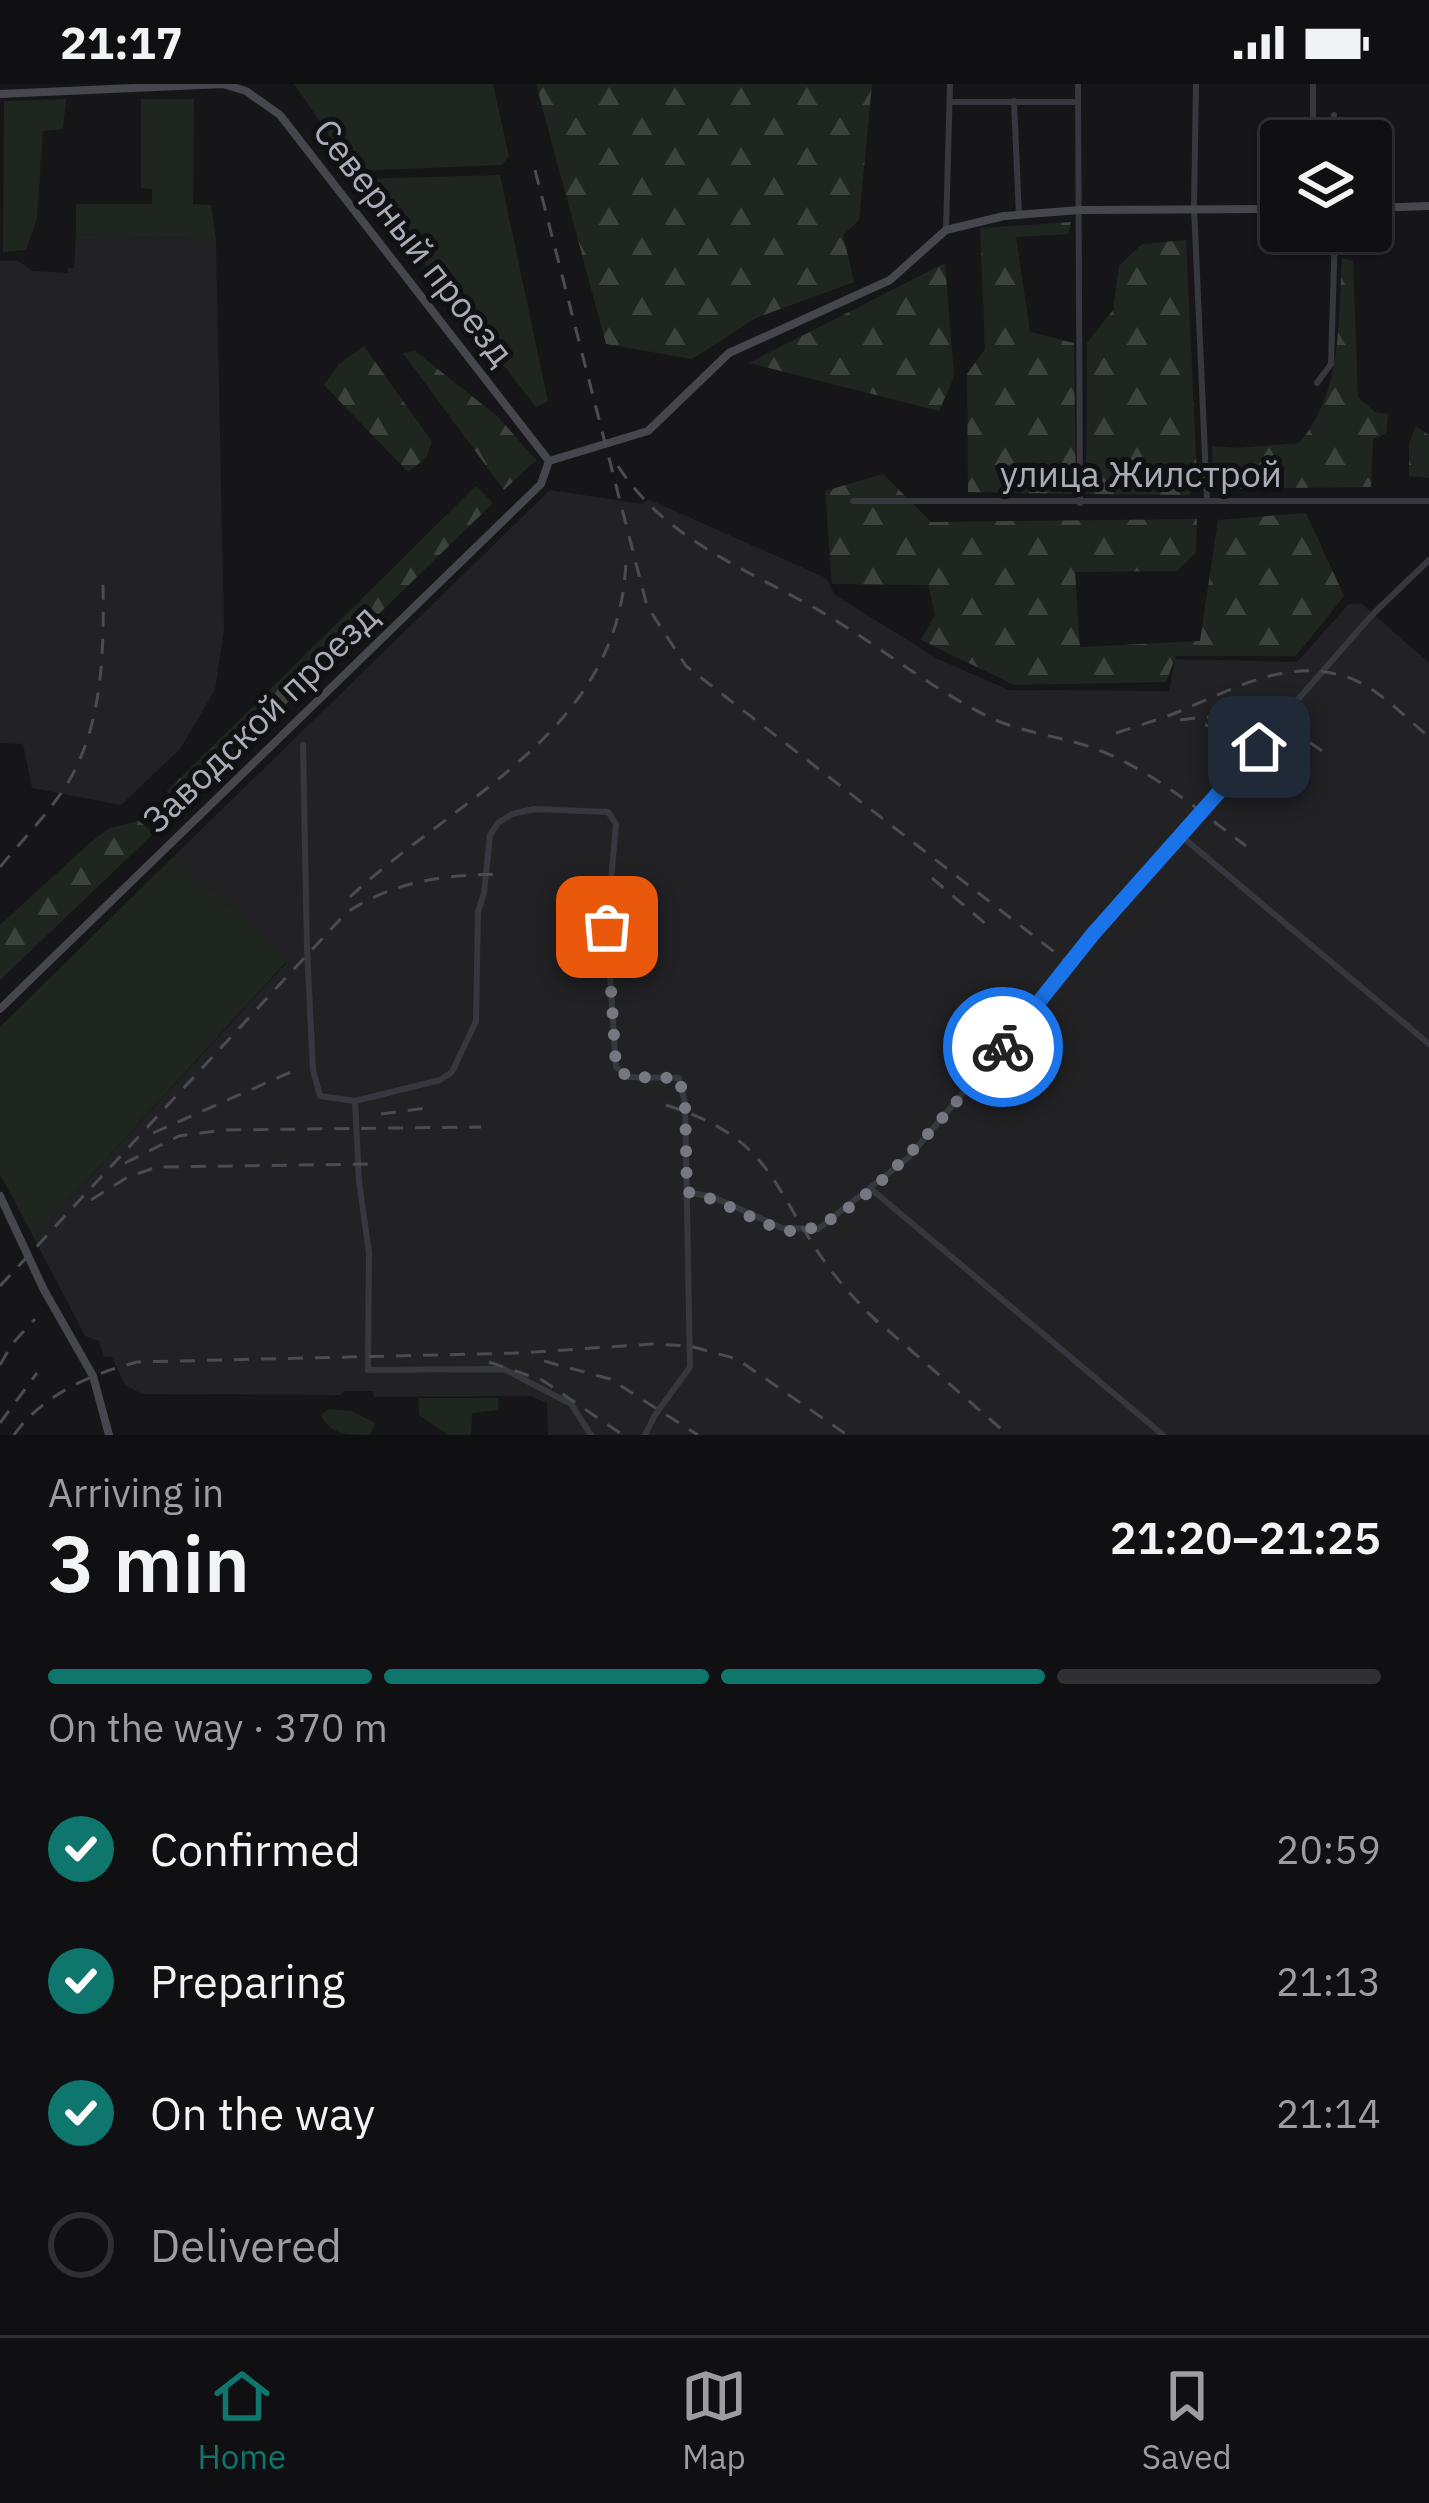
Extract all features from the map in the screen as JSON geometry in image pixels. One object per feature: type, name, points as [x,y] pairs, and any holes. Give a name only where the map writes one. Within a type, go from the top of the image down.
[{"type":"street","name":"Северный проезд","points":[[0,94],[91,86],[223,84],[246,91],[280,115],[548,461]]},
{"type":"street","points":[[946,230],[950,84]]},
{"type":"street","points":[[1078,84],[1080,503]]},
{"type":"street","points":[[1196,84],[1194,207],[1207,500]]},
{"type":"street","points":[[1313,120],[1314,84]]},
{"type":"street","points":[[1014,101],[1019,216]]},
{"type":"street","points":[[951,102],[1078,102]]},
{"type":"street","points":[[1334,115],[1334,120]]},
{"type":"street","points":[[1392,207],[1429,206]]},
{"type":"street","points":[[548,461],[648,431],[729,353],[890,280],[946,230],[1080,210],[1260,209]]},
{"type":"street","points":[[1317,382],[1331,364],[1334,252]]},
{"type":"street","name":"Заводской проезд","points":[[0,1009],[541,484],[548,461]]},
{"type":"street","name":"улица Жилстрой","points":[[853,501],[1429,501]]},
{"type":"street","points":[[687,1192],[713,1197],[791,1231],[818,1228],[909,1157],[1180,835],[1372,615],[1429,560]]},
{"type":"street","points":[[303,745],[313,1070],[320,1096],[355,1101],[440,1081],[452,1072],[476,1021],[478,912],[490,835],[498,823],[534,809],[608,812],[616,824],[607,927],[616,1067],[628,1077],[679,1078],[685,1103],[690,1367],[645,1435]]},
{"type":"street","points":[[1180,835],[1429,1044]]},
{"type":"street","points":[[355,1101],[369,1253],[368,1370],[504,1369],[571,1404],[591,1435]]},
{"type":"street","points":[[869,1188],[1162,1435]]},
{"type":"street","points":[[0,1196],[54,1309],[93,1376],[109,1435]]},
{"type":"shaded area","points":[[76,234],[216,239],[224,630],[215,690],[180,749],[121,805],[32,788],[23,744],[0,743],[0,261],[18,261],[33,271],[67,273],[74,268]]},
{"type":"shaded area","points":[[550,490],[642,504],[648,499],[826,578],[835,595],[938,659],[1009,690],[1169,691],[1175,659],[1297,662],[1349,604],[1361,603],[1429,663],[1429,1435],[548,1435],[547,1403],[531,1396],[374,1397],[373,1391],[142,1394],[125,1385],[112,1357],[104,1357],[99,1341],[85,1336],[34,1238],[287,962],[174,856]]},
{"type":"green space","points":[[294,84],[493,84],[509,156],[502,165],[354,171]]},
{"type":"green space","points":[[536,84],[872,84],[859,220],[843,235],[854,282],[756,318],[692,359],[606,344]]},
{"type":"green space","points":[[66,99],[63,129],[43,131],[37,219],[26,250],[3,252],[4,101]]},
{"type":"green space","points":[[141,99],[194,99],[193,204],[211,205],[216,239],[76,234],[76,204],[152,204],[152,189],[141,188]]},
{"type":"green space","points":[[500,175],[548,401],[536,407],[359,179]]},
{"type":"green space","points":[[1071,222],[1068,234],[1016,237],[1030,332],[1074,343],[1076,494],[968,492],[967,374],[985,349],[980,228]]},
{"type":"green space","points":[[1186,240],[1197,479],[1189,495],[1086,494],[1087,343],[1113,310],[1119,266],[1142,244]]},
{"type":"green space","points":[[1342,258],[1353,261],[1358,397],[1375,412],[1388,414],[1386,434],[1373,439],[1371,487],[1213,489],[1212,446],[1299,443],[1313,423],[1336,356]]},
{"type":"green space","points":[[945,263],[954,377],[939,411],[749,363]]},
{"type":"green space","points":[[364,346],[432,442],[426,458],[408,472],[324,385],[339,364]]},
{"type":"green space","points":[[415,351],[498,417],[536,460],[504,490],[403,353]]},
{"type":"green space","points":[[1416,426],[1429,435],[1429,478],[1409,476],[1409,444]]},
{"type":"green space","points":[[883,474],[931,522],[1197,519],[1196,552],[1177,571],[1075,572],[1080,647],[1200,641],[1218,520],[1306,513],[1344,596],[1296,656],[1176,656],[1166,682],[1014,685],[921,640],[935,614],[928,585],[832,584],[825,491]]},
{"type":"green space","points":[[476,486],[493,503],[176,811],[167,791]]},
{"type":"green space","points":[[139,821],[154,833],[0,980],[0,925],[92,841],[110,828]]},
{"type":"green space","points":[[174,856],[287,961],[34,1238],[0,1174],[0,1027]]},
{"type":"green space","points":[[418,1398],[499,1398],[498,1410],[472,1413],[471,1435],[448,1435],[419,1415]]},
{"type":"green space","points":[[328,1409],[351,1411],[375,1423],[370,1435],[334,1430],[321,1415]]},
{"type":"railway","points":[[535,170],[647,606],[686,666],[1084,975]]},
{"type":"railway","points":[[618,466],[655,510],[700,545],[824,613],[987,716],[1087,746],[1140,770],[1246,846]]},
{"type":"railway","points":[[350,897],[485,790],[566,714],[597,669],[618,618],[626,558]]},
{"type":"railway","points":[[0,867],[55,802],[90,732],[100,682],[103,579]]},
{"type":"railway","points":[[1116,733],[1239,686],[1302,671],[1358,682],[1429,737]]},
{"type":"railway","points":[[1180,720],[1220,716],[1257,720],[1292,732],[1326,754]]},
{"type":"railway","points":[[1205,725],[1245,739],[1302,779]]},
{"type":"railway","points":[[0,1286],[346,913],[382,894],[420,882],[500,874]]},
{"type":"railway","points":[[932,878],[987,925]]},
{"type":"railway","points":[[153,1133],[293,1071]]},
{"type":"railway","points":[[666,1105],[701,1118],[749,1149],[827,1265],[877,1322]]},
{"type":"railway","points":[[381,1114],[427,1108]]},
{"type":"railway","points":[[125,1163],[179,1136],[224,1130],[481,1127]]},
{"type":"railway","points":[[91,1200],[128,1177],[157,1167],[375,1164]]},
{"type":"railway","points":[[867,1312],[1008,1435]]},
{"type":"railway","points":[[0,1365],[35,1319]]},
{"type":"railway","points":[[14,1435],[53,1397],[137,1362],[519,1353],[653,1344],[690,1346],[737,1359],[847,1435]]},
{"type":"railway","points":[[544,1361],[610,1379],[698,1435]]},
{"type":"railway","points":[[489,1362],[542,1380],[623,1435]]},
{"type":"railway","points":[[0,1423],[37,1373]]},
{"type":"way so far","points":[[607,927],[616,1067],[628,1077],[679,1078],[685,1103],[687,1192],[713,1197],[791,1231],[818,1228],[909,1157],[1003,1047]]},
{"type":"route","points":[[1003,1047],[1093,934],[1259,747]]}]
